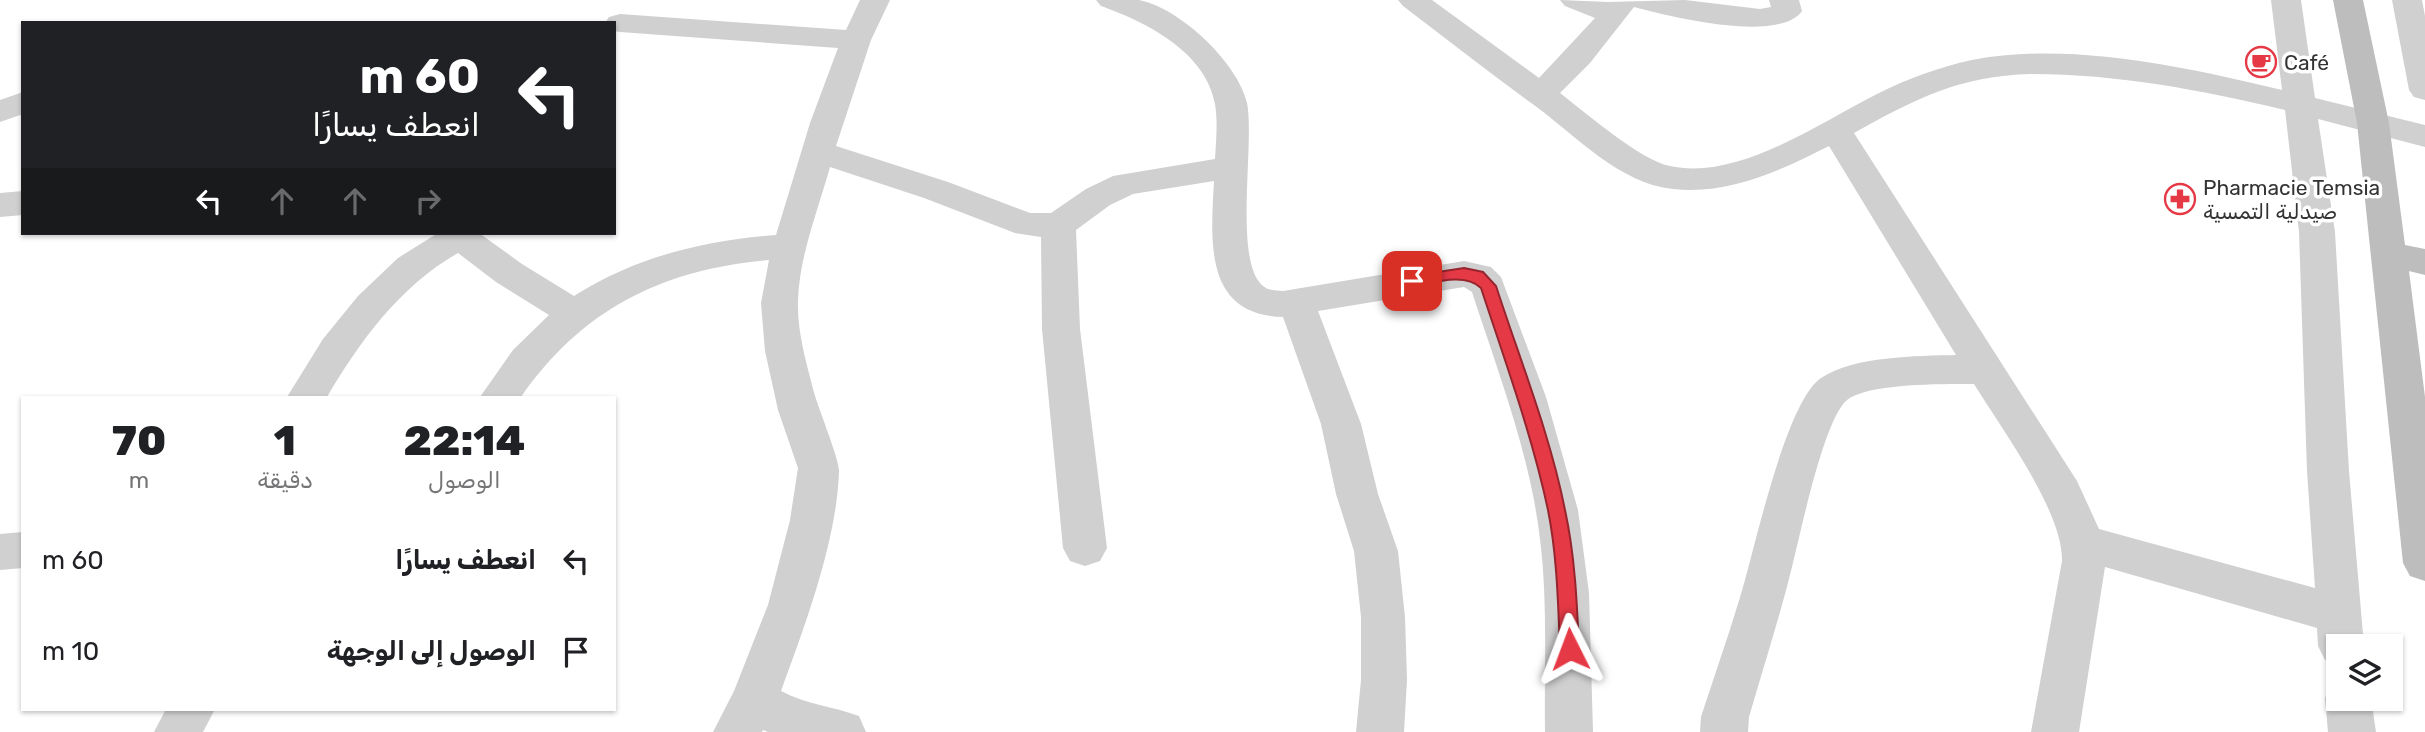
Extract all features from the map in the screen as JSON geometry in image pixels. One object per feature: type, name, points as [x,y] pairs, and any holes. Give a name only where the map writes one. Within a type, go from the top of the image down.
[{"type":"main road","points":[[2348,0],[2373,123],[2408,258],[2425,563]]},
{"type":"street","points":[[816,729],[746,716],[790,605],[811,520],[819,468],[798,410],[781,330],[779,303],[790,246],[818,152],[856,40],[875,0]]},
{"type":"street","points":[[1111,0],[1161,22],[1182,35],[1206,57],[1223,81],[1231,103],[1233,167],[1230,236],[1234,267],[1240,283],[1249,295],[1276,304],[1297,303],[1464,274],[1478,276],[1488,286],[1541,449],[1557,511],[1567,587],[1569,732]]},
{"type":"street","points":[[1413,0],[1635,164],[1671,178],[1714,177],[1746,171],[1926,82],[1962,72],[2007,66],[2045,64],[2137,70],[2300,105],[2425,136]]},
{"type":"street","points":[[1540,95],[1580,56],[1618,7],[1575,0]]},
{"type":"street","points":[[1640,0],[1726,16],[1767,17],[1782,16],[1787,11],[1784,0]]},
{"type":"street","points":[[2084,543],[2339,630],[2317,232],[2286,0]]},
{"type":"street","points":[[2414,8],[2425,90]]},
{"type":"street","points":[[620,23],[856,40]]},
{"type":"street","points":[[0,82],[21,87]]},
{"type":"street","points":[[0,112],[21,103]]},
{"type":"street","points":[[1835,128],[2062,493],[2084,543],[2081,588],[2055,732]]},
{"type":"street","points":[[818,152],[936,190],[1027,225],[1058,225],[1098,197],[1125,184],[1233,167]]},
{"type":"street","points":[[0,205],[21,204]]},
{"type":"street","points":[[1058,225],[1061,329],[1085,548]]},
{"type":"street","points":[[308,396],[332,355],[393,281],[417,260],[456,235],[509,273],[574,313]]},
{"type":"street","points":[[501,396],[523,364],[574,313],[627,281],[687,258],[726,250],[790,246]]},
{"type":"street","points":[[1297,303],[1318,367],[1341,424],[1357,494],[1376,551],[1383,617],[1384,680],[1380,732]]},
{"type":"street","points":[[1724,732],[1725,717],[1804,448],[1822,404],[1834,389],[1862,380],[1927,371],[1985,369]]},
{"type":"street","points":[[0,552],[21,551]]},
{"type":"street","points":[[178,732],[190,711]]},
{"type":"street","points":[[2350,711],[2352,732]]},
{"type":"place","name":"Café","points":[[2261,62]]},
{"type":"place","name":"Pharmacie Temsia صيدلية التمسية","points":[[2180,199]]},
{"type":"route","points":[[1412,281],[1464,274],[1478,276],[1488,286],[1541,449],[1557,511],[1567,587],[1570,649]]}]
